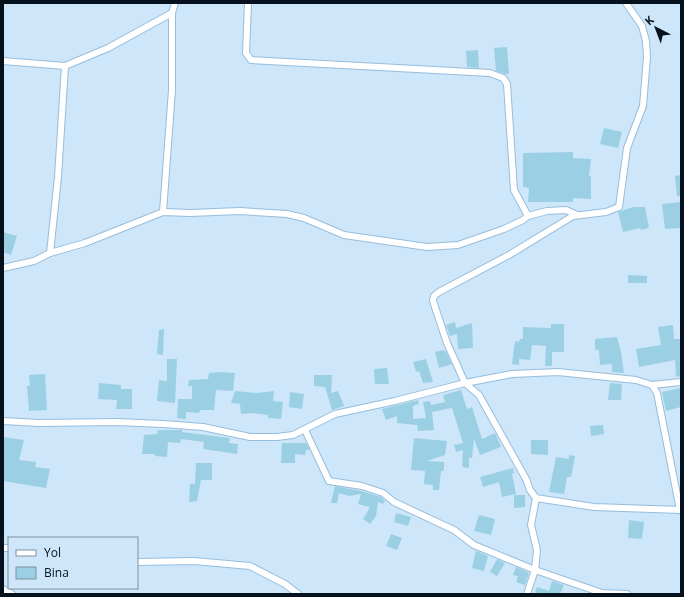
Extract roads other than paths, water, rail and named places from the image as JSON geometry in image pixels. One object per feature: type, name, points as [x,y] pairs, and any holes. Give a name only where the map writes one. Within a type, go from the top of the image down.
[{"type":"street","points":[[163,212],[172,90],[172,13],[175,3]]},
{"type":"street","points":[[248,3],[246,53],[251,60],[490,73],[503,78],[507,84],[514,190],[528,216]]},
{"type":"street","points":[[626,3],[642,26],[646,41],[646,75],[642,106],[627,148],[619,207],[606,212],[573,216],[471,276],[439,292],[434,296],[434,308],[465,383],[479,395],[526,479],[530,490],[536,498],[594,507],[640,510],[680,510],[657,393],[652,385]]},
{"type":"street","points":[[3,61],[65,66],[108,48],[172,13]]},
{"type":"street","points":[[50,253],[58,177],[65,66]]},
{"type":"street","points":[[3,268],[34,261],[50,253],[85,243],[163,212],[240,211],[287,214],[304,218],[344,235],[426,247],[458,245],[504,229],[528,216],[547,211],[566,210],[577,215]]},
{"type":"street","points":[[3,421],[39,423],[117,422],[169,425],[203,427],[250,437],[277,437],[305,430],[335,414],[395,401],[465,383],[512,374],[558,372],[636,380],[652,385],[681,382]]},
{"type":"street","points":[[305,430],[329,481],[362,486],[383,493],[394,502],[454,530],[474,545],[535,570],[602,593],[627,594]]},
{"type":"street","points":[[527,594],[535,570],[537,550],[531,525],[536,498]]},
{"type":"street","points":[[138,562],[194,561],[250,566],[285,584],[298,594]]},
{"type":"street","points":[[3,589],[12,594]]}]
